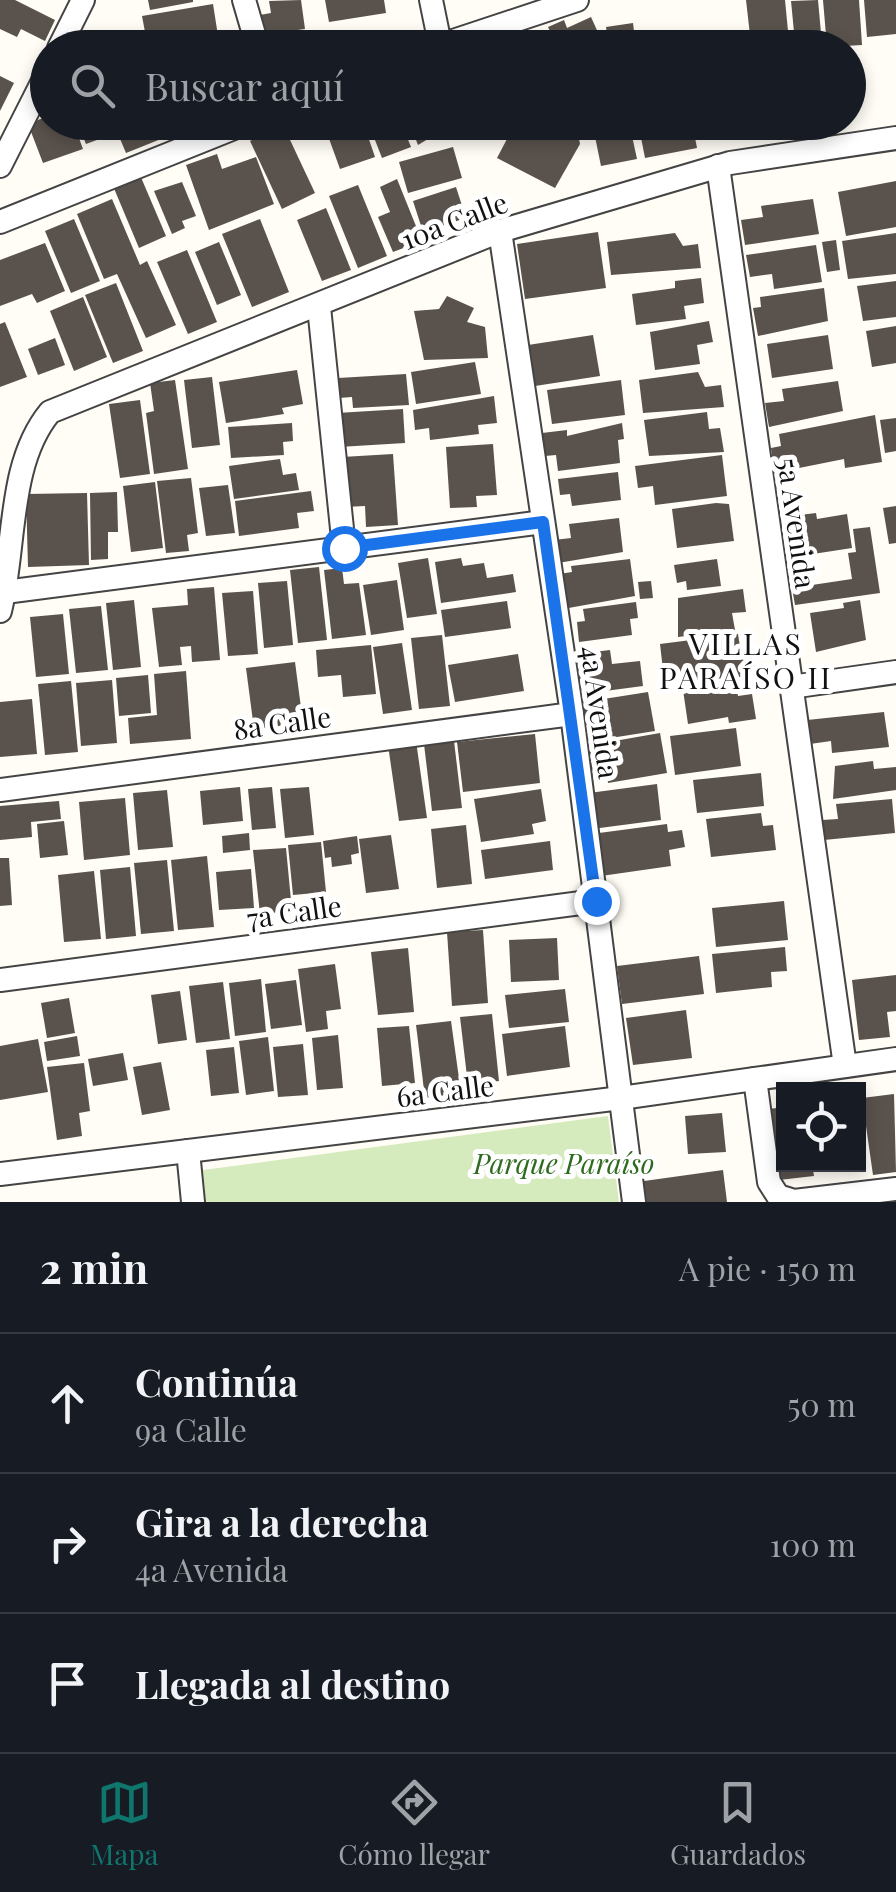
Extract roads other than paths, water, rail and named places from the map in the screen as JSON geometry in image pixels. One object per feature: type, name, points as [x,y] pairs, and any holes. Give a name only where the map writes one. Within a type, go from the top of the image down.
[{"type":"street","points":[[68,30],[83,0]]},
{"type":"street","points":[[244,0],[253,30]]},
{"type":"street","points":[[430,0],[434,30]]},
{"type":"street","points":[[485,30],[577,0]]},
{"type":"street","points":[[0,166],[30,107]]},
{"type":"street","name":"10a Calle","points":[[2,602],[24,460],[34,432],[50,412],[500,231],[718,166],[896,138]]},
{"type":"street","points":[[0,222],[204,140]]},
{"type":"street","name":"5a Avenida","points":[[718,166],[844,1066]]},
{"type":"street","name":"4a Avenida","points":[[500,231],[572,714],[634,1202]]},
{"type":"street","points":[[319,307],[344,548]]},
{"type":"street","points":[[2,602],[344,548],[543,522]]},
{"type":"street","points":[[791,687],[896,672]]},
{"type":"street","name":"8a Calle","points":[[0,790],[572,714]]},
{"type":"street","name":"7a Calle","points":[[0,980],[596,901]]},
{"type":"street","name":"6a Calle","points":[[0,1174],[621,1098],[896,1059]]},
{"type":"street","points":[[755,1079],[769,1182],[778,1196],[794,1201],[896,1189]]},
{"type":"street","points":[[188,1151],[193,1202]]},
{"type":"district","name":"VILLAS PARAÍSO II","points":[[746,660]]},
{"type":"park label","name":"Parque Paraíso","points":[[564,1162]]}]
